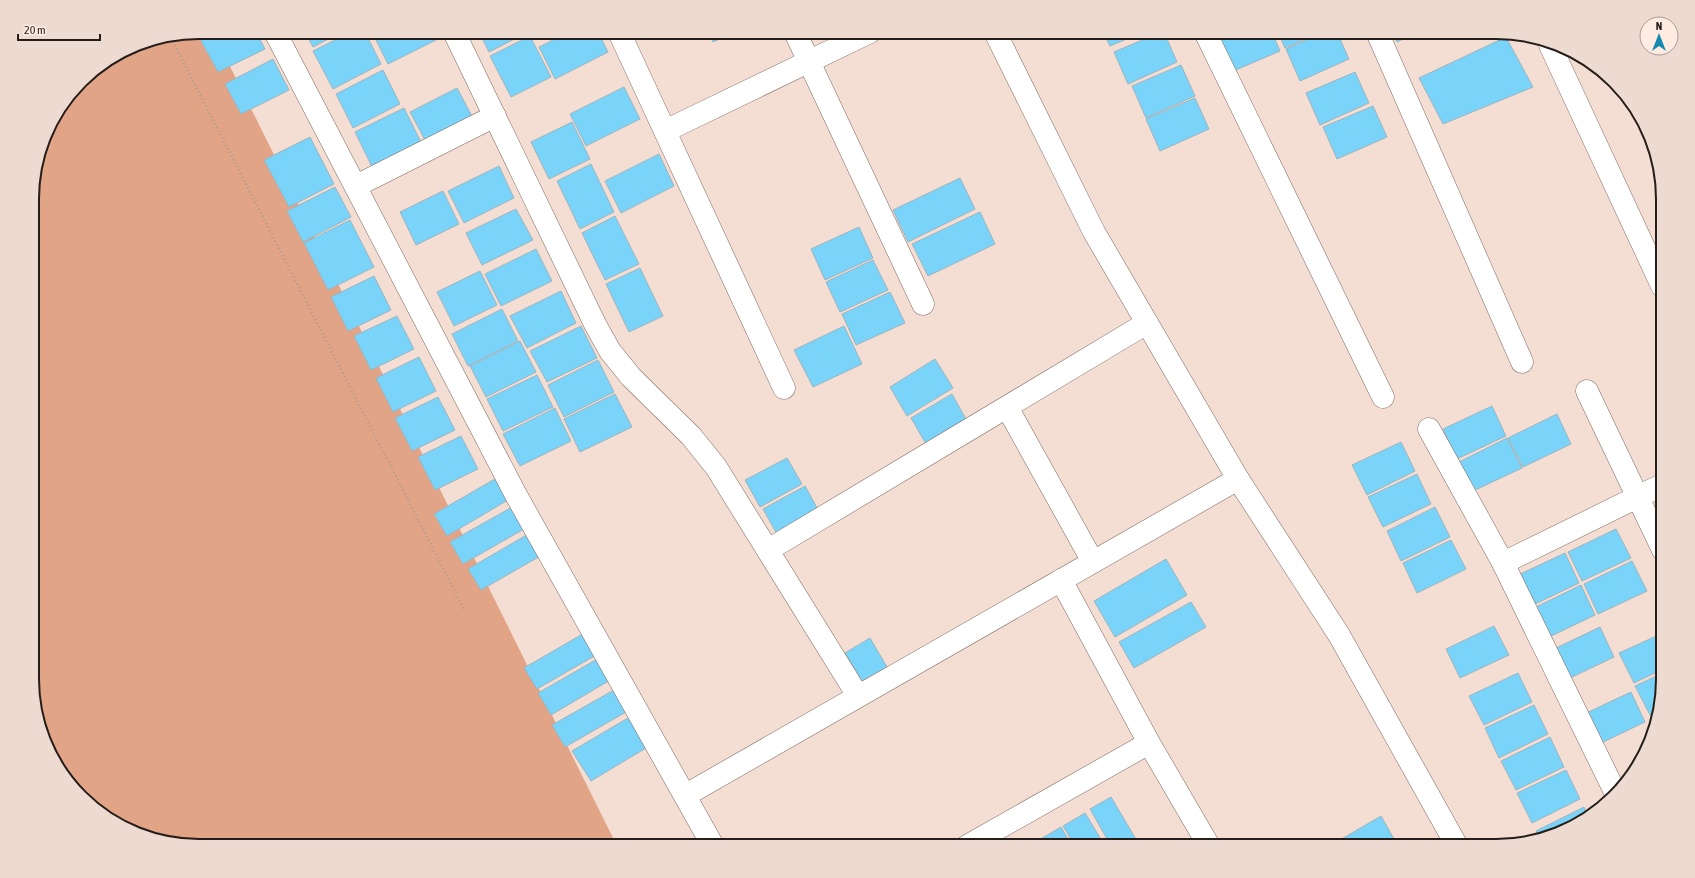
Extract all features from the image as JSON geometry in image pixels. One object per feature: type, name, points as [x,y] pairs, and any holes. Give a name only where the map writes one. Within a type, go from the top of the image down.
[{"type":"street","points":[[279,39],[516,495],[686,795],[709,839]]},
{"type":"street","points":[[457,39],[595,324],[610,351],[631,377],[691,436],[716,467],[858,696]]},
{"type":"street","points":[[622,39],[784,388]]},
{"type":"street","points":[[798,39],[923,304]]},
{"type":"street","points":[[665,131],[855,39]]},
{"type":"street","points":[[998,39],[1094,232],[1238,479],[1339,635],[1453,839]]},
{"type":"street","points":[[1208,39],[1383,397]]},
{"type":"street","points":[[1380,39],[1522,362]]},
{"type":"street","points":[[1552,49],[1656,273]]},
{"type":"street","points":[[356,186],[495,116]]},
{"type":"street","points":[[768,550],[1147,323]]},
{"type":"street","points":[[1587,391],[1656,536]]},
{"type":"street","points":[[1007,407],[1093,562]]},
{"type":"street","points":[[1429,429],[1503,563],[1613,788]]},
{"type":"street","points":[[686,795],[1238,479]]},
{"type":"street","points":[[1503,563],[1656,488]]},
{"type":"street","points":[[1061,580],[1149,743],[1206,839]]},
{"type":"street","points":[[979,839],[1149,743]]},
{"type":"path","points":[[173,41],[465,611]]},
{"type":"shaded area","points":[[189,39],[216,39],[614,839],[178,838],[148,831],[119,818],[110,812],[86,792],[60,759],[44,720],[39,689],[39,189],[44,158],[51,138],[66,110],[86,86],[110,66],[138,51],[158,44]]},
{"type":"building","points":[[200,39],[260,39],[265,49],[218,72]]},
{"type":"building","points":[[309,39],[328,39],[313,47]]},
{"type":"building","points":[[337,39],[368,39],[381,64],[333,89],[313,51]]},
{"type":"building","points":[[376,39],[436,40],[388,64]]},
{"type":"building","points":[[482,39],[514,39],[489,52]]},
{"type":"building","points":[[524,39],[532,39],[551,77],[511,97],[490,56]]},
{"type":"building","points":[[555,39],[602,39],[608,52],[555,79],[539,47]]},
{"type":"building","points":[[712,39],[720,39],[713,42]]},
{"type":"building","points":[[1106,39],[1126,39],[1110,46]]},
{"type":"building","points":[[1145,39],[1167,39],[1177,62],[1128,84],[1114,52]]},
{"type":"building","points":[[1222,39],[1275,39],[1280,51],[1231,72],[1217,41]]},
{"type":"building","points":[[1281,39],[1305,39],[1285,48]]},
{"type":"building","points":[[1308,39],[1340,39],[1349,59],[1300,81],[1286,49]]},
{"type":"building","points":[[1396,39],[1403,39],[1397,42]]},
{"type":"building","points":[[1502,39],[1506,39],[1533,87],[1443,124],[1419,78]]},
{"type":"building","points":[[273,59],[289,90],[241,114],[225,84]]},
{"type":"building","points":[[1181,65],[1195,96],[1146,118],[1132,86]]},
{"type":"building","points":[[383,70],[400,104],[353,128],[336,94]]},
{"type":"building","points":[[1355,72],[1369,103],[1320,125],[1306,93]]},
{"type":"building","points":[[624,87],[640,119],[586,146],[570,114]]},
{"type":"building","points":[[457,88],[473,118],[426,142],[410,112]]},
{"type":"building","points":[[1195,98],[1209,129],[1160,151],[1146,119]]},
{"type":"building","points":[[1373,106],[1387,137],[1337,159],[1323,127]]},
{"type":"building","points":[[404,108],[423,146],[374,171],[355,132]]},
{"type":"building","points":[[572,122],[590,159],[549,179],[531,142]]},
{"type":"building","points":[[310,137],[334,184],[289,207],[264,160]]},
{"type":"building","points":[[659,154],[674,186],[621,213],[605,181]]},
{"type":"building","points":[[591,164],[614,212],[580,229],[557,181]]},
{"type":"building","points":[[499,166],[514,198],[464,223],[448,191]]},
{"type":"building","points":[[960,178],[975,209],[908,242],[893,210]]},
{"type":"building","points":[[335,187],[351,217],[303,242],[287,211]]},
{"type":"building","points":[[443,191],[459,224],[416,245],[400,212]]},
{"type":"building","points":[[516,209],[533,240],[482,265],[466,233]]},
{"type":"building","points":[[980,212],[995,244],[928,276],[912,244]]},
{"type":"building","points":[[615,216],[639,264],[605,280],[582,233]]},
{"type":"building","points":[[350,220],[374,267],[328,290],[304,243]]},
{"type":"building","points":[[859,227],[873,258],[825,280],[811,249]]},
{"type":"building","points":[[536,249],[552,281],[501,306],[485,274]]},
{"type":"building","points":[[873,260],[888,290],[840,312],[826,282]]},
{"type":"building","points":[[640,268],[663,316],[629,332],[606,284]]},
{"type":"building","points":[[480,271],[497,305],[454,326],[437,292]]},
{"type":"building","points":[[374,276],[391,310],[348,331],[331,297]]},
{"type":"building","points":[[561,291],[576,323],[527,348],[510,316]]},
{"type":"building","points":[[890,292],[905,323],[856,345],[842,314]]},
{"type":"building","points":[[502,309],[518,341],[468,366],[452,334]]},
{"type":"building","points":[[397,316],[414,349],[371,370],[354,336]]},
{"type":"building","points":[[581,326],[597,358],[547,382],[530,351]]},
{"type":"building","points":[[844,326],[862,364],[813,387],[794,350]]},
{"type":"building","points":[[520,341],[536,372],[486,397],[470,366]]},
{"type":"building","points":[[419,357],[436,391],[393,412],[376,378]]},
{"type":"building","points":[[935,359],[953,388],[907,416],[890,387]]},
{"type":"building","points":[[598,360],[614,392],[564,417],[548,385]]},
{"type":"building","points":[[537,375],[553,407],[503,431],[487,399]]},
{"type":"building","points":[[615,394],[632,427],[580,452],[564,419]]},
{"type":"building","points":[[952,394],[967,421],[926,444],[911,418]]},
{"type":"building","points":[[438,397],[455,430],[412,451],[395,418]]},
{"type":"building","points":[[1492,406],[1506,436],[1457,459],[1443,429]]},
{"type":"building","points":[[555,408],[571,441],[520,466],[503,434]]},
{"type":"building","points":[[1557,414],[1571,444],[1523,467],[1508,438]]},
{"type":"building","points":[[461,436],[478,469],[435,490],[418,457]]},
{"type":"building","points":[[1507,438],[1522,468],[1473,491],[1459,462]]},
{"type":"building","points":[[1401,442],[1415,471],[1367,495],[1352,465]]},
{"type":"building","points":[[787,458],[802,484],[760,507],[745,480]]},
{"type":"building","points":[[1417,474],[1431,504],[1383,527],[1368,497]]},
{"type":"building","points":[[495,479],[508,500],[447,536],[434,514]]},
{"type":"building","points":[[805,486],[820,513],[778,536],[763,509]]},
{"type":"building","points":[[512,507],[524,529],[463,564],[450,542]]},
{"type":"building","points":[[1435,507],[1450,537],[1401,561],[1387,531]]},
{"type":"building","points":[[1616,529],[1631,558],[1582,581],[1568,552]]},
{"type":"building","points":[[530,533],[542,555],[481,590],[468,569]]},
{"type":"building","points":[[1451,540],[1466,569],[1417,593],[1403,563]]},
{"type":"building","points":[[1565,553],[1579,583],[1531,606],[1516,576]]},
{"type":"building","points":[[1166,559],[1187,595],[1115,637],[1094,601]]},
{"type":"building","points":[[1632,561],[1647,591],[1598,614],[1584,584]]},
{"type":"building","points":[[1581,585],[1595,615],[1547,638],[1532,609]]},
{"type":"building","points":[[1191,602],[1206,627],[1134,668],[1119,642]]},
{"type":"building","points":[[1494,626],[1509,655],[1460,678],[1446,649]]},
{"type":"building","points":[[1600,627],[1614,657],[1566,680],[1552,650]]},
{"type":"building","points":[[586,632],[598,654],[537,689],[524,668]]},
{"type":"building","points":[[1656,636],[1656,672],[1634,683],[1619,653]]},
{"type":"building","points":[[870,638],[887,667],[862,681],[845,653]]},
{"type":"building","points":[[599,658],[612,679],[551,715],[538,693]]},
{"type":"building","points":[[1518,673],[1532,702],[1484,725],[1469,696]]},
{"type":"building","points":[[1656,676],[1655,700],[1652,714],[1650,715],[1635,686]]},
{"type":"building","points":[[614,690],[626,712],[565,747],[552,725]]},
{"type":"building","points":[[1631,692],[1645,722],[1597,745],[1582,715]]},
{"type":"building","points":[[1534,705],[1548,734],[1499,758],[1485,728]]},
{"type":"building","points":[[633,715],[651,745],[591,781],[572,751]]},
{"type":"building","points":[[1550,737],[1564,767],[1516,790],[1501,761]]},
{"type":"building","points":[[1566,770],[1580,799],[1532,823],[1517,793]]},
{"type":"building","points":[[1111,797],[1136,839],[1107,839],[1090,809]]},
{"type":"building","points":[[1584,807],[1586,811],[1576,818],[1547,831],[1537,834],[1536,831]]},
{"type":"building","points":[[1085,813],[1101,839],[1071,839],[1063,826]]},
{"type":"building","points":[[1381,816],[1394,839],[1342,839]]},
{"type":"building","points":[[1061,827],[1068,839],[1041,839]]}]
